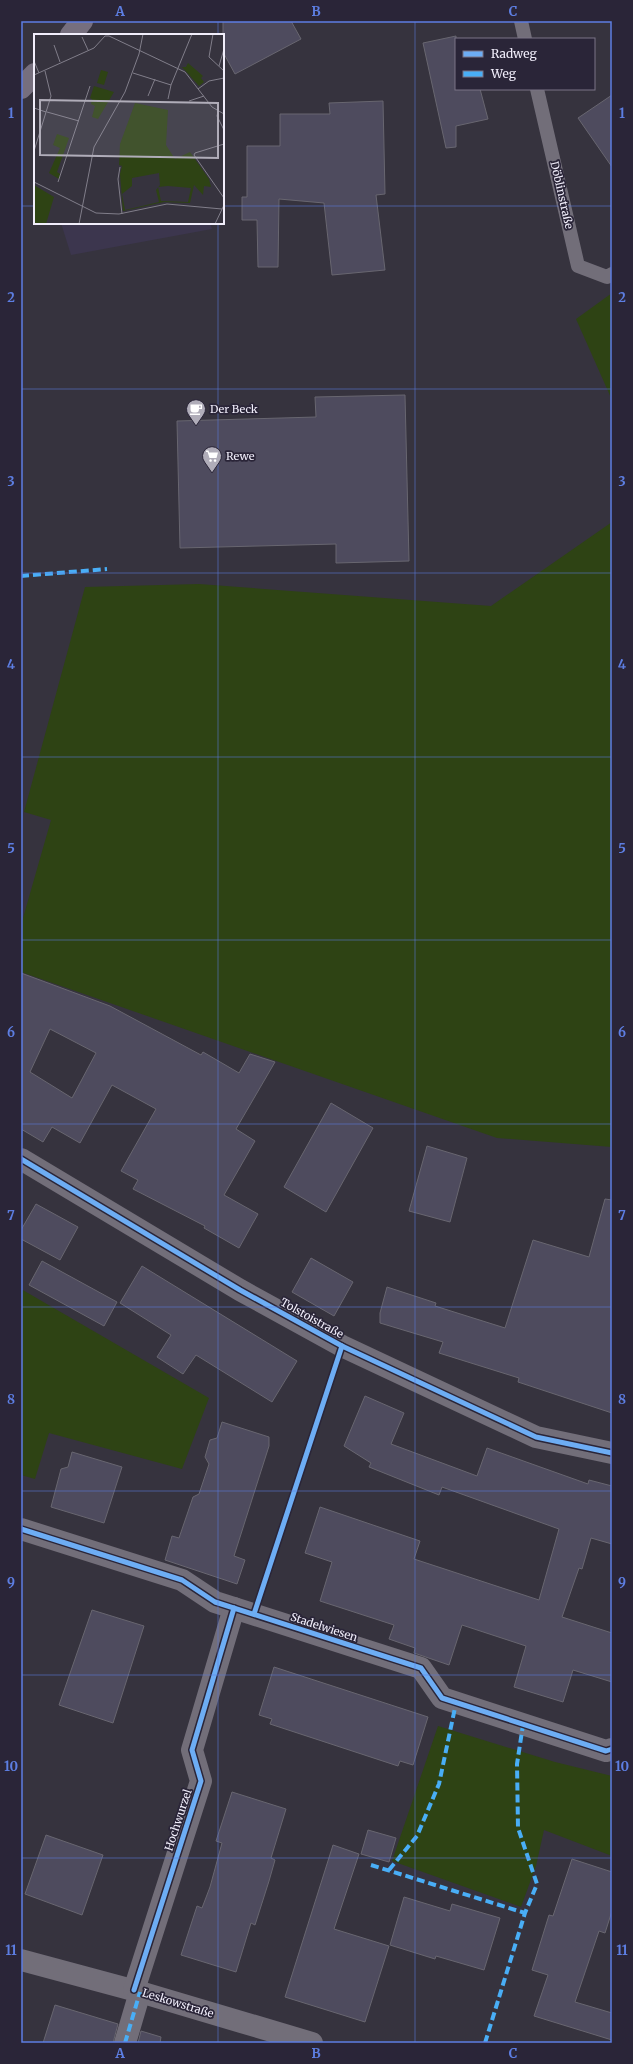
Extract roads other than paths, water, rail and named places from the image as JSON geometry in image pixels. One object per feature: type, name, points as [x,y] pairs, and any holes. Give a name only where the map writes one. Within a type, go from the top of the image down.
[{"type":"main road","points":[[72,34],[82,21]]},
{"type":"main road","points":[[21,88],[34,75]]},
{"type":"street","name":"Tolstoistraße","points":[[21,1159],[240,1290],[342,1346],[536,1437],[612,1453]]},
{"type":"street","name":"Stadelwiesen","points":[[21,1529],[182,1580],[216,1602],[421,1668],[442,1698],[606,1751],[612,1749]]},
{"type":"street","name":"Hochwurzel","points":[[125,2043],[137,1991],[201,1781],[192,1750],[234,1608]]},
{"type":"street","name":"Leskowstraße","points":[[21,1960],[137,1991],[312,2043]]},
{"type":"lane","points":[[521,21],[525,38]]},
{"type":"lane","name":"Döblinstraße","points":[[537,90],[578,266],[607,277],[612,274]]},
{"type":"place","name":"Der Beck","points":[[196,426]]},
{"type":"place","name":"Rewe","points":[[212,473]]}]
